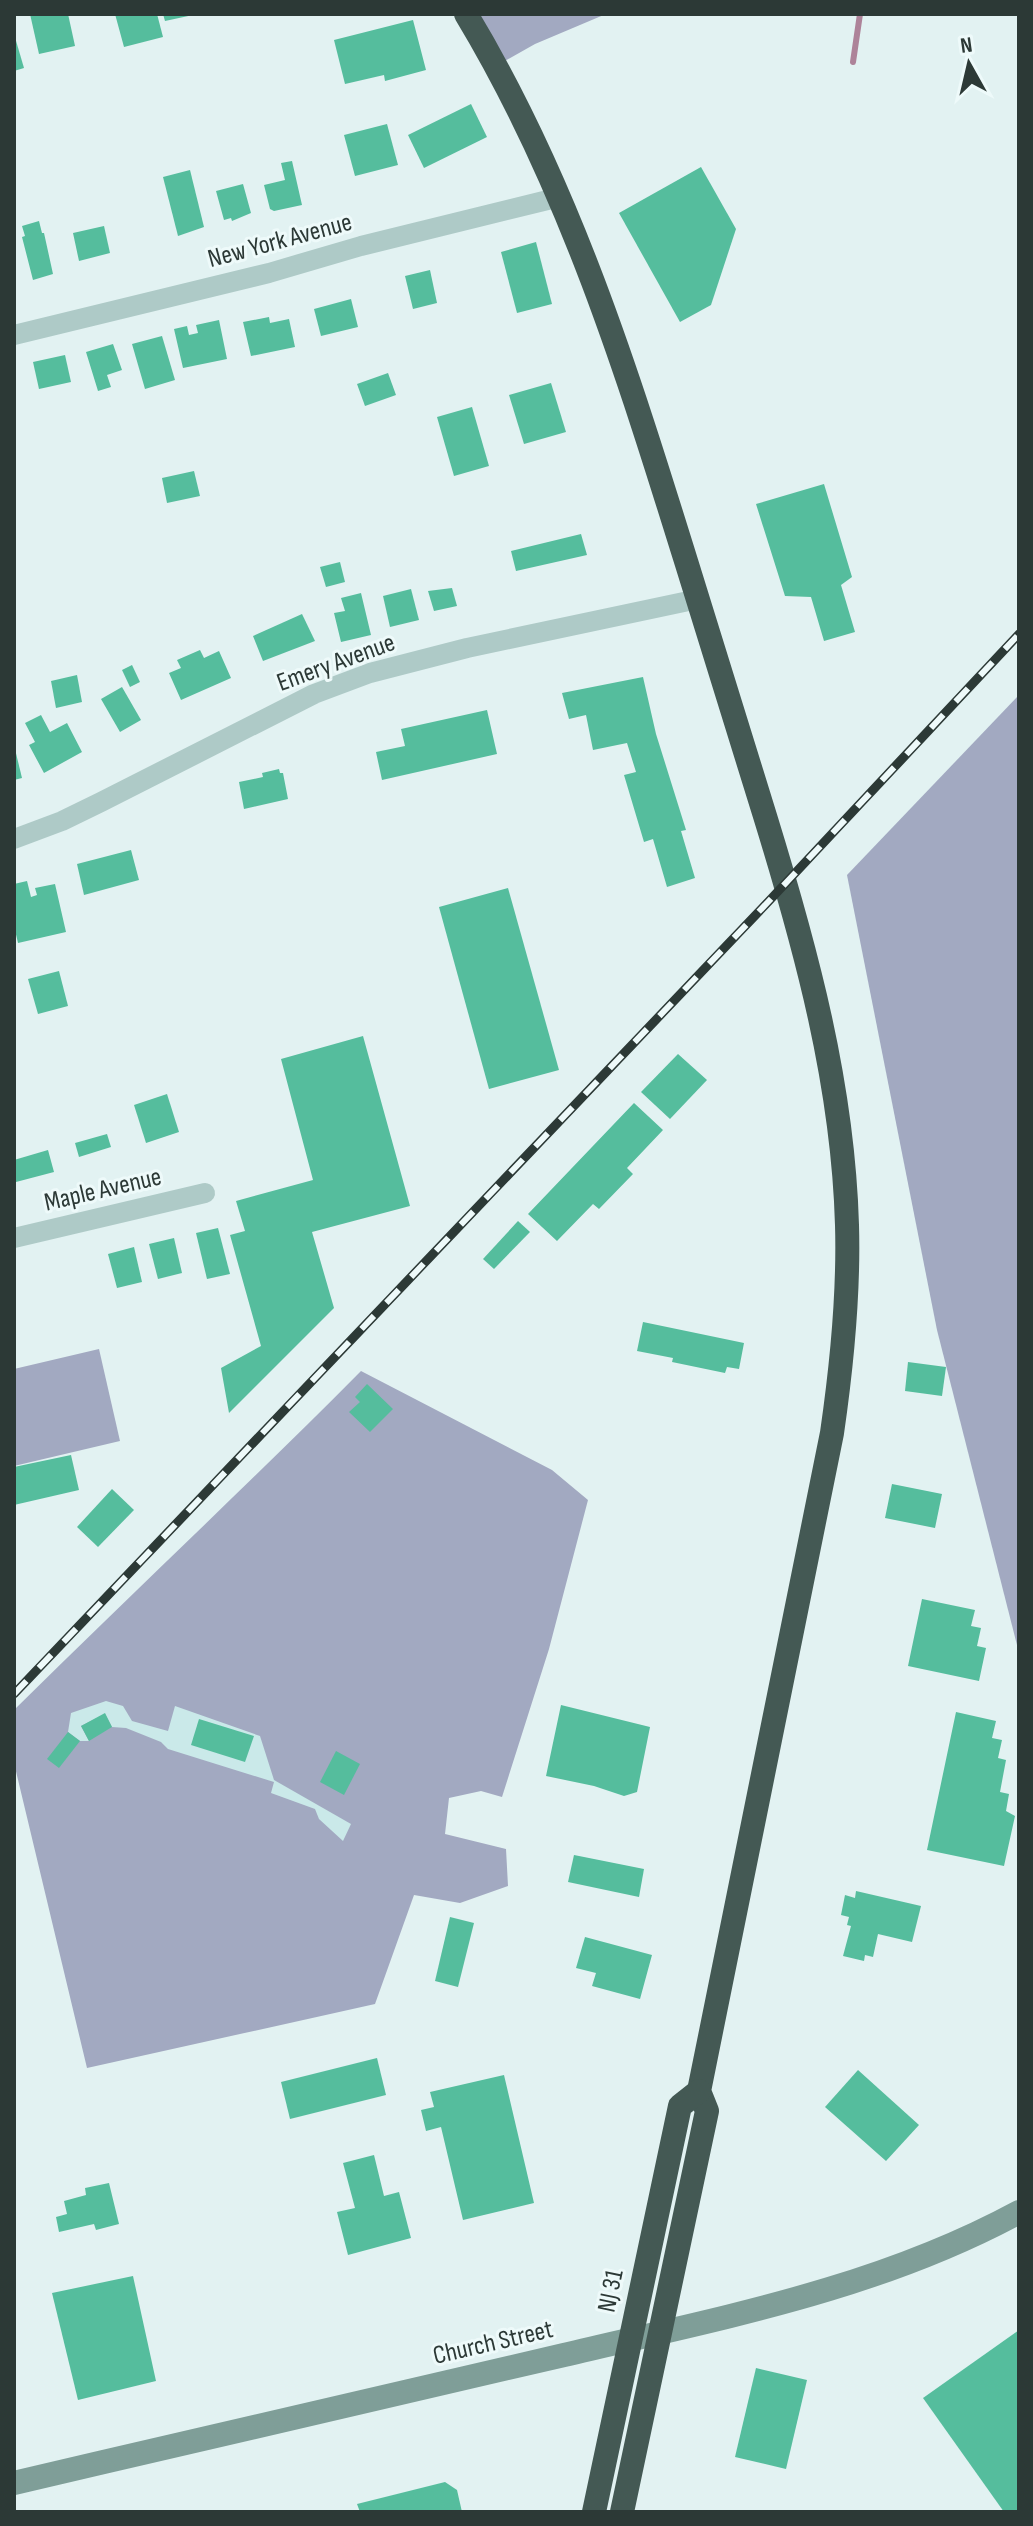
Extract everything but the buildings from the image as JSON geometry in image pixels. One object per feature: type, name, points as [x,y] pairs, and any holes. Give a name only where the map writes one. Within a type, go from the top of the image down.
[{"type":"highway","name":"NJ 31","points":[[466,14],[525,120],[560,197],[623,361],[790,897],[815,992],[836,1103],[847,1223],[847,1276],[832,1433],[699,2091],[707,2111],[622,2512]]},
{"type":"highway","name":"NJ 31","points":[[594,2512],[680,2106],[699,2091]]},
{"type":"street","name":"New York Avenue","points":[[14,335],[560,197]]},
{"type":"street","name":"Emery Avenue","points":[[14,839],[75,815],[314,694],[370,673],[467,648],[698,599]]},
{"type":"street","name":"Maple Avenue","points":[[14,1238],[205,1193]]},
{"type":"street","name":"Church Street","points":[[14,2483],[659,2334],[828,2291],[966,2240],[1019,2212]]},
{"type":"shaded area","points":[[466,14],[606,14],[535,44],[496,66]]},
{"type":"shaded area","points":[[1019,695],[1019,1653],[937,1330],[847,875]]},
{"type":"shaded area","points":[[99,1349],[120,1441],[14,1466],[14,1369]]},
{"type":"shaded area","points":[[361,1371],[552,1470],[588,1500],[549,1649],[502,1797],[481,1791],[449,1798],[445,1834],[506,1849],[508,1886],[460,1903],[414,1895],[375,2004],[87,2068],[14,1763],[14,1710]]},
{"type":"shaded area","points":[[106,1701],[123,1706],[132,1721],[168,1731],[175,1706],[260,1736],[274,1780],[351,1824],[343,1841],[319,1819],[315,1809],[271,1793],[274,1782],[168,1749],[161,1742],[126,1728],[112,1727],[105,1714],[81,1726],[89,1741],[80,1741],[68,1732],[71,1713]]},
{"type":"waterway","points":[[853,62],[860,14]]},
{"type":"railway","points":[[14,1694],[1019,634]]}]
